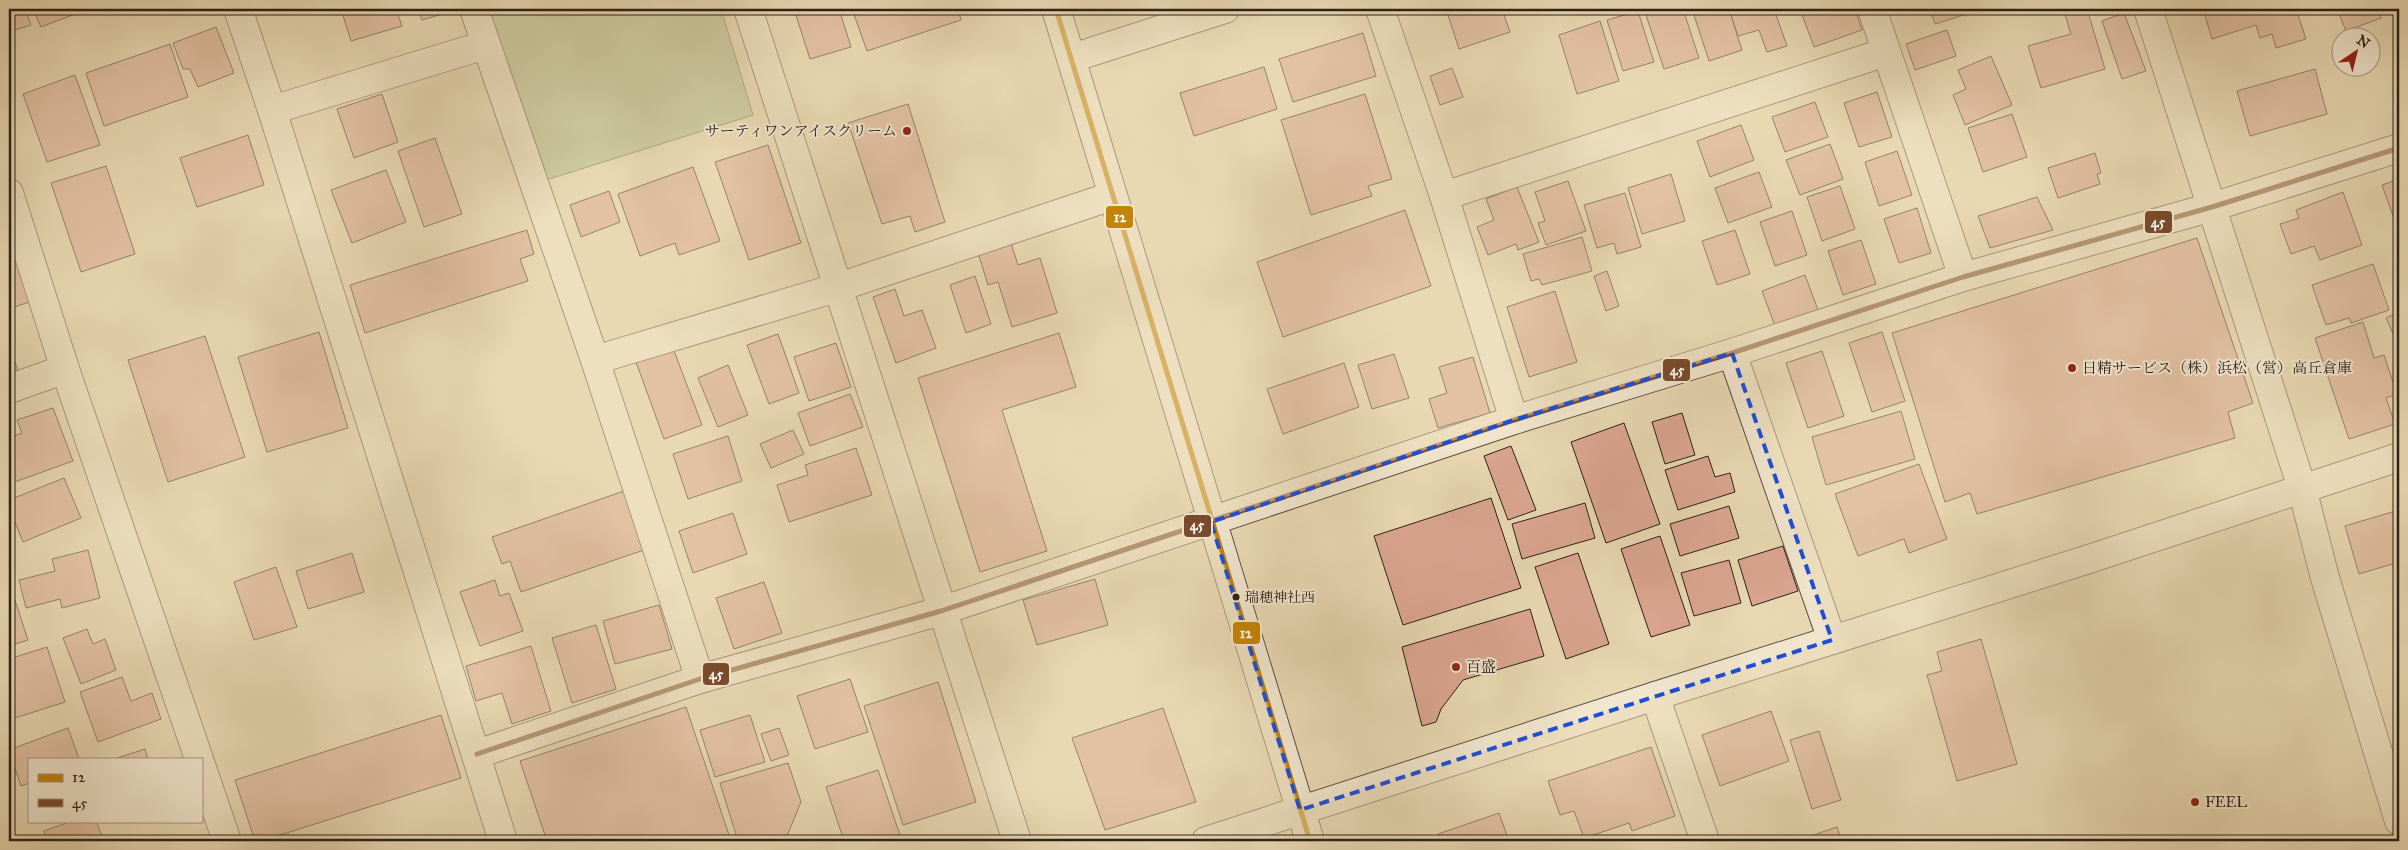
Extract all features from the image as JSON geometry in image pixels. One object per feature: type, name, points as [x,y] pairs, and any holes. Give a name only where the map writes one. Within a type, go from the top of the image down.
[{"type":"street","points":[[238,9],[272,110],[504,841]]},
{"type":"street","points":[[474,9],[595,360],[700,679]]},
{"type":"street","points":[[748,9],[836,288],[1016,841]]},
{"type":"street","points":[[1056,9],[1211,522],[1310,841]]},
{"type":"street","points":[[1072,58],[1225,9]]},
{"type":"street","points":[[1380,9],[1444,196],[1514,420]]},
{"type":"street","points":[[1872,9],[1963,277]]},
{"type":"street","points":[[2148,9],[2302,488],[2325,578],[2399,821]]},
{"type":"street","points":[[272,110],[485,45]]},
{"type":"street","points":[[1444,196],[1886,52]]},
{"type":"street","points":[[477,754],[700,679],[941,611],[1514,420],[1732,353],[1963,277],[2212,208],[2399,148]]},
{"type":"street","points":[[9,193],[65,369],[199,758]]},
{"type":"street","points":[[595,360],[836,288],[1112,196]]},
{"type":"street","points":[[1732,353],[1832,640]]},
{"type":"street","points":[[9,389],[65,369]]},
{"type":"street","points":[[1206,841],[1655,696],[2089,560],[2399,457]]},
{"type":"street","points":[[1655,696],[1705,841]]},
{"type":"street","points":[[202,769],[221,840]]},
{"type":"highlighted area","points":[[1732,353],[1832,640],[1300,810],[1211,522],[1514,420]]},
{"type":"green space","points":[[488,9],[721,9],[753,115],[546,180]]},
{"type":"building","points":[[9,9],[25,9],[31,25],[9,32]]},
{"type":"building","points":[[33,9],[88,9],[41,27]]},
{"type":"building","points":[[341,9],[396,9],[402,26],[351,41]]},
{"type":"building","points":[[418,9],[460,9],[422,20]]},
{"type":"building","points":[[794,9],[839,9],[851,47],[810,59]]},
{"type":"building","points":[[852,9],[958,9],[961,20],[867,51]]},
{"type":"building","points":[[1446,9],[1502,9],[1510,32],[1459,49]]},
{"type":"building","points":[[1644,9],[1683,9],[1699,58],[1664,69]]},
{"type":"building","points":[[1692,9],[1729,9],[1742,50],[1709,61]]},
{"type":"building","points":[[1729,9],[1774,9],[1787,46],[1767,52],[1759,30],[1738,36]]},
{"type":"building","points":[[1800,9],[1855,9],[1862,30],[1814,47]]},
{"type":"building","points":[[1930,9],[1972,9],[1973,12],[1935,24]]},
{"type":"building","points":[[2087,9],[2105,69],[2041,88],[2028,46],[2071,34],[2064,11]]},
{"type":"building","points":[[2203,9],[2296,9],[2306,39],[2276,48],[2272,34],[2260,38],[2256,25],[2212,39]]},
{"type":"building","points":[[2337,9],[2378,9],[2381,18],[2354,28],[2345,28]]},
{"type":"building","points":[[1638,11],[1654,62],[1623,71],[1607,20]]},
{"type":"building","points":[[2124,13],[2146,71],[2122,79],[2102,21]]},
{"type":"building","points":[[1600,21],[1619,81],[1577,94],[1559,35]]},
{"type":"building","points":[[216,27],[234,73],[198,87],[190,69],[183,69],[173,43]]},
{"type":"building","points":[[1947,30],[1956,56],[1915,70],[1906,44]]},
{"type":"building","points":[[1363,33],[1376,76],[1293,102],[1279,59]]},
{"type":"building","points":[[170,44],[188,97],[104,126],[86,73]]},
{"type":"building","points":[[1991,56],[2012,105],[1965,125],[1953,95],[1966,89],[1958,70]]},
{"type":"building","points":[[1264,67],[1277,109],[1194,136],[1180,93]]},
{"type":"building","points":[[1452,68],[1463,97],[1440,105],[1430,76]]},
{"type":"building","points":[[2315,69],[2327,114],[2250,136],[2237,91]]},
{"type":"building","points":[[75,75],[100,145],[47,162],[23,94]]},
{"type":"building","points":[[1877,92],[1892,137],[1859,147],[1844,103]]},
{"type":"building","points":[[382,94],[398,142],[354,158],[337,109]]},
{"type":"building","points":[[1365,94],[1392,179],[1368,186],[1372,196],[1311,215],[1281,120]]},
{"type":"building","points":[[1815,102],[1828,137],[1785,152],[1772,117]]},
{"type":"building","points":[[908,104],[945,222],[915,232],[910,216],[882,224],[848,123]]},
{"type":"building","points":[[2012,114],[2027,157],[1983,172],[1968,128]]},
{"type":"building","points":[[1741,125],[1754,160],[1710,177],[1697,141]]},
{"type":"building","points":[[248,135],[264,185],[197,207],[180,158]]},
{"type":"building","points":[[435,138],[462,214],[424,227],[398,151]]},
{"type":"building","points":[[1830,144],[1843,179],[1800,195],[1786,160]]},
{"type":"building","points":[[768,145],[801,243],[749,260],[715,162]]},
{"type":"building","points":[[1897,151],[1912,195],[1879,206],[1865,162]]},
{"type":"building","points":[[2095,153],[2101,173],[2097,174],[2100,184],[2058,198],[2048,168]]},
{"type":"building","points":[[106,166],[135,254],[81,272],[51,183]]},
{"type":"building","points":[[693,167],[720,241],[679,255],[675,243],[640,256],[618,194]]},
{"type":"building","points":[[386,170],[406,222],[352,243],[331,190]]},
{"type":"building","points":[[1759,172],[1772,207],[1728,223],[1715,188]]},
{"type":"building","points":[[1671,174],[1685,221],[1642,234],[1628,188]]},
{"type":"building","points":[[2399,179],[2399,233],[2382,185]]},
{"type":"building","points":[[1568,181],[1586,231],[1546,245],[1538,223],[1545,221],[1535,192]]},
{"type":"building","points":[[1840,186],[1855,229],[1822,241],[1807,197]]},
{"type":"building","points":[[1517,187],[1539,242],[1518,250],[1516,244],[1488,255],[1477,227],[1494,220],[1486,199]]},
{"type":"building","points":[[609,191],[620,222],[581,237],[570,205]]},
{"type":"building","points":[[2343,192],[2362,245],[2320,260],[2314,246],[2291,254],[2280,224],[2299,218],[2296,210]]},
{"type":"building","points":[[1625,193],[1641,247],[1617,254],[1614,243],[1597,248],[1584,205]]},
{"type":"building","points":[[2037,197],[2053,230],[1990,248],[1978,216]]},
{"type":"building","points":[[1917,208],[1931,253],[1899,263],[1884,219]]},
{"type":"building","points":[[1405,210],[1431,286],[1283,337],[1257,262]]},
{"type":"building","points":[[1792,211],[1807,255],[1775,266],[1760,222]]},
{"type":"building","points":[[527,230],[534,254],[520,259],[528,281],[365,333],[350,285]]},
{"type":"building","points":[[1735,230],[1750,274],[1717,285],[1702,241]]},
{"type":"building","points":[[1582,237],[1592,271],[1542,285],[1539,279],[1531,281],[1523,254]]},
{"type":"building","name":"日精サービス（株）浜松（営）高丘倉庫","points":[[2197,238],[2253,403],[2228,412],[2235,438],[1977,514],[1970,493],[1945,502],[1892,333]]},
{"type":"building","points":[[1861,240],[1876,284],[1843,295],[1828,251]]},
{"type":"building","points":[[1011,243],[1018,265],[1040,258],[1057,313],[1012,327],[998,282],[988,285],[978,253]]},
{"type":"building","points":[[15,253],[32,301],[9,309],[9,255]]},
{"type":"building","points":[[2373,264],[2389,310],[2351,323],[2349,318],[2326,325],[2312,285]]},
{"type":"building","points":[[1607,271],[1619,306],[1606,311],[1594,276]]},
{"type":"building","points":[[1805,275],[1818,310],[1775,326],[1762,291]]},
{"type":"building","points":[[975,276],[991,324],[966,333],[950,285]]},
{"type":"building","points":[[895,289],[904,316],[922,310],[936,348],[896,363],[873,297]]},
{"type":"building","points":[[1555,291],[1577,362],[1529,377],[1507,307]]},
{"type":"building","points":[[2399,312],[2399,334],[2394,336],[2386,318]]},
{"type":"building","points":[[2363,322],[2374,358],[2384,355],[2397,394],[2386,398],[2395,424],[2349,439],[2315,338]]},
{"type":"building","points":[[319,332],[348,428],[267,452],[238,357]]},
{"type":"building","points":[[1882,332],[1905,401],[1872,412],[1849,343]]},
{"type":"building","points":[[1059,333],[1076,387],[1002,410],[1047,551],[980,572],[918,378]]},
{"type":"building","points":[[778,334],[799,393],[769,404],[747,345]]},
{"type":"building","points":[[205,336],[245,457],[168,482],[128,360]]},
{"type":"building","points":[[836,343],[851,387],[809,401],[794,357]]},
{"type":"building","points":[[9,346],[18,370],[9,373]]},
{"type":"building","points":[[673,348],[702,425],[664,439],[636,362]]},
{"type":"building","points":[[1822,351],[1844,416],[1808,428],[1786,363]]},
{"type":"building","points":[[1394,354],[1409,398],[1372,409],[1358,365]]},
{"type":"building","points":[[1473,357],[1490,413],[1438,428],[1429,399],[1447,393],[1439,367]]},
{"type":"building","points":[[1344,363],[1359,407],[1283,434],[1267,389]]},
{"type":"building","points":[[728,365],[748,415],[718,427],[698,378]]},
{"type":"building","points":[[850,394],[863,427],[810,446],[798,413]]},
{"type":"building","points":[[53,408],[73,461],[9,484],[9,438],[22,433],[17,420]]},
{"type":"building","points":[[1901,411],[1915,459],[1826,485],[1812,437]]},
{"type":"building","points":[[1682,413],[1695,455],[1665,464],[1652,422]]},
{"type":"building","points":[[1624,423],[1660,524],[1606,543],[1571,442]]},
{"type":"building","points":[[793,430],[804,454],[771,468],[760,444]]},
{"type":"building","points":[[728,436],[742,481],[688,499],[673,454]]},
{"type":"building","points":[[1511,446],[1536,510],[1508,520],[1484,456]]},
{"type":"building","points":[[856,448],[872,495],[789,522],[777,485],[808,475],[805,465]]},
{"type":"building","points":[[1708,456],[1715,477],[1730,473],[1735,492],[1678,510],[1665,470]]},
{"type":"building","points":[[1919,464],[1947,539],[1909,553],[1904,539],[1858,556],[1835,494]]},
{"type":"building","points":[[64,478],[81,518],[23,542],[9,507],[9,500]]},
{"type":"building","points":[[624,491],[644,550],[521,592],[510,561],[502,564],[492,537]]},
{"type":"building","points":[[1491,498],[1521,588],[1403,625],[1374,536]]},
{"type":"building","points":[[1585,503],[1595,538],[1522,559],[1512,524]]},
{"type":"building","points":[[1729,506],[1739,538],[1680,556],[1670,524]]},
{"type":"building","points":[[2399,510],[2399,562],[2359,574],[2345,526]]},
{"type":"building","points":[[733,513],[747,554],[693,573],[679,531]]},
{"type":"building","points":[[1660,536],[1690,625],[1651,637],[1621,549]]},
{"type":"building","points":[[1783,546],[1798,591],[1752,606],[1738,560]]},
{"type":"building","points":[[9,549],[15,566],[9,569]]},
{"type":"building","points":[[88,550],[100,598],[62,608],[60,599],[26,608],[19,580],[55,571],[52,559]]},
{"type":"building","points":[[352,553],[364,592],[308,609],[296,571]]},
{"type":"building","points":[[1578,553],[1609,644],[1566,659],[1535,567]]},
{"type":"building","points":[[1729,560],[1741,603],[1694,616],[1681,573]]},
{"type":"building","points":[[276,567],[297,627],[254,640],[234,582]]},
{"type":"building","points":[[1095,579],[1108,625],[1037,645],[1023,600]]},
{"type":"building","points":[[495,580],[500,596],[509,593],[523,631],[480,646],[460,592]]},
{"type":"building","points":[[764,582],[782,633],[734,649],[716,598]]},
{"type":"building","points":[[11,588],[28,640],[9,646],[9,589]]},
{"type":"building","points":[[659,605],[672,649],[615,664],[603,621]]},
{"type":"building","name":"百盛","points":[[1530,609],[1544,656],[1463,680],[1441,709],[1436,722],[1422,726],[1402,647]]},
{"type":"building","points":[[596,625],[616,689],[572,703],[552,638]]},
{"type":"building","points":[[87,629],[93,644],[105,639],[116,670],[81,684],[63,638]]},
{"type":"building","points":[[1981,639],[2017,764],[1957,781],[1927,675],[1942,671],[1937,652]]},
{"type":"building","points":[[531,646],[551,711],[512,724],[502,693],[476,701],[466,666]]},
{"type":"building","points":[[47,647],[65,702],[9,720],[9,659]]},
{"type":"building","points":[[122,677],[131,701],[152,693],[161,719],[98,742],[80,692]]},
{"type":"building","points":[[850,679],[868,732],[815,749],[797,696]]},
{"type":"building","points":[[938,682],[976,802],[903,825],[864,706]]},
{"type":"building","points":[[686,707],[731,841],[547,841],[520,761]]},
{"type":"building","points":[[1163,708],[1196,802],[1105,830],[1072,738]]},
{"type":"building","points":[[1771,711],[1789,761],[1720,786],[1702,735]]},
{"type":"building","points":[[441,715],[461,778],[261,841],[255,841],[235,780]]},
{"type":"building","points":[[750,715],[765,762],[715,777],[700,730]]},
{"type":"building","points":[[68,728],[79,758],[28,758],[28,783],[21,786],[9,750]]},
{"type":"building","points":[[779,728],[789,755],[771,761],[761,734]]},
{"type":"building","points":[[1819,731],[1841,800],[1812,809],[1790,740]]},
{"type":"building","points":[[1651,747],[1675,816],[1632,831],[1629,823],[1584,838],[1574,811],[1560,815],[1548,781]]},
{"type":"building","points":[[145,749],[148,758],[117,758]]},
{"type":"building","points":[[788,763],[801,802],[787,836],[770,841],[738,841],[720,783]]},
{"type":"building","points":[[878,770],[902,841],[844,841],[826,787]]},
{"type":"building","points":[[1499,813],[1509,841],[1440,841],[1438,834]]},
{"type":"building","points":[[69,822],[96,822],[104,841],[47,841],[44,831]]},
{"type":"building","points":[[1837,827],[1842,841],[1806,841],[1805,838]]},
{"type":"transit line","name":"12","points":[[1056,9],[1310,841]]},
{"type":"transit line","name":"45","points":[[477,754],[700,679],[941,611],[1514,420],[1732,353],[1963,277],[2212,207],[2399,148]]},
{"type":"place","name":"サーティワンアイスクリーム","points":[[907,131]]},
{"type":"place","name":"日精サービス（株）浜松（営）高丘倉庫","points":[[2072,368]]},
{"type":"place","name":"瑞穂神社西","points":[[1236,597]]},
{"type":"place","name":"百盛","points":[[1456,667]]},
{"type":"place","name":"FEEL","points":[[2195,802]]}]
